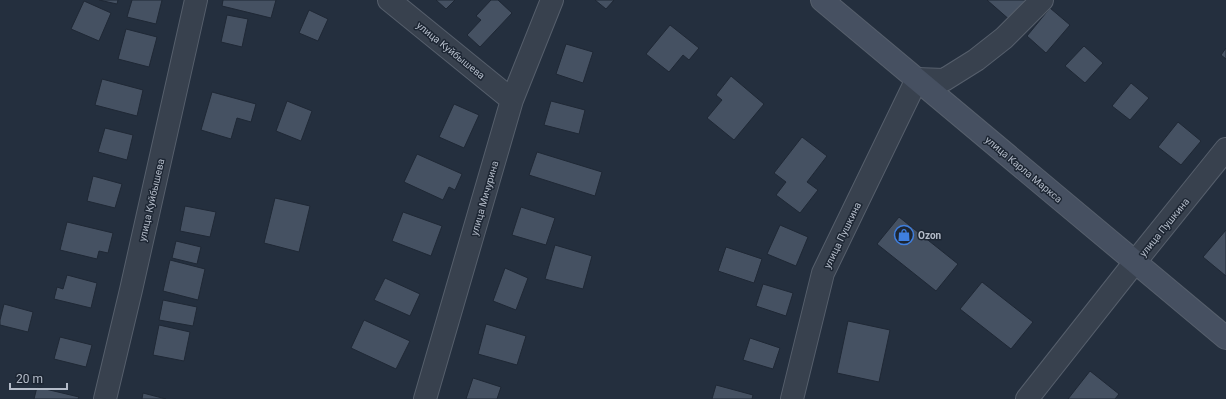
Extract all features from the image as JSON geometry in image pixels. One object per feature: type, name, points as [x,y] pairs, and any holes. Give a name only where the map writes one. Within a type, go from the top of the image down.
[{"type":"main road","name":"улица Карла Маркса","points":[[822,0],[1226,338]]},
{"type":"street","name":"улица Куйбышева","points":[[105,399],[196,0]]},
{"type":"street","name":"улица Куйбышева","points":[[389,0],[512,100]]},
{"type":"street","name":"улица Мичурина","points":[[425,399],[512,100],[552,0]]},
{"type":"street","points":[[917,79],[944,80],[976,60],[1004,38],[1042,0]]},
{"type":"street","name":"улица Пушкина","points":[[792,399],[823,273],[917,79]]},
{"type":"street","name":"улица Пушкина","points":[[1027,399],[1226,149]]},
{"type":"building","points":[[99,0],[118,0],[117,4]]},
{"type":"building","points":[[132,0],[162,0],[156,24],[127,17]]},
{"type":"building","points":[[223,0],[276,0],[271,18],[222,6]]},
{"type":"building","points":[[436,0],[455,0],[446,9]]},
{"type":"building","points":[[491,0],[498,0],[512,13],[480,47],[467,35],[481,20],[476,16]]},
{"type":"building","points":[[595,0],[614,0],[606,9]]},
{"type":"building","points":[[987,0],[1030,0],[1011,21]]},
{"type":"building","points":[[84,1],[111,13],[99,41],[71,29]]},
{"type":"building","points":[[1050,8],[1070,25],[1046,53],[1027,36]]},
{"type":"building","points":[[309,10],[328,19],[318,41],[299,33]]},
{"type":"building","points":[[227,15],[248,19],[242,47],[221,42]]},
{"type":"building","points":[[670,25],[699,48],[689,60],[683,55],[669,72],[646,54]]},
{"type":"building","points":[[126,29],[157,37],[149,67],[118,59]]},
{"type":"building","points":[[566,44],[593,52],[583,83],[556,74]]},
{"type":"building","points":[[1084,46],[1103,63],[1085,83],[1065,66]]},
{"type":"building","points":[[1226,48],[1226,59],[1221,55]]},
{"type":"building","points":[[731,76],[764,104],[734,140],[707,118],[722,100],[716,95]]},
{"type":"building","points":[[102,79],[143,90],[137,116],[95,105]]},
{"type":"building","points":[[1131,83],[1149,98],[1130,120],[1112,106]]},
{"type":"building","points":[[212,92],[256,104],[251,122],[237,118],[231,139],[201,130]]},
{"type":"building","points":[[287,101],[312,111],[301,141],[276,131]]},
{"type":"building","points":[[551,101],[585,110],[579,134],[544,125]]},
{"type":"building","points":[[454,104],[479,115],[464,148],[439,137]]},
{"type":"building","points":[[1178,122],[1201,141],[1181,165],[1158,147]]},
{"type":"building","points":[[105,128],[133,135],[127,160],[98,152]]},
{"type":"building","points":[[802,137],[827,156],[807,182],[818,190],[800,213],[776,195],[786,182],[774,173]]},
{"type":"building","points":[[537,152],[602,172],[595,196],[529,175]]},
{"type":"building","points":[[417,154],[462,174],[455,190],[449,187],[443,200],[404,182]]},
{"type":"building","points":[[93,176],[122,184],[115,208],[87,201]]},
{"type":"building","points":[[275,198],[310,206],[299,252],[264,243]]},
{"type":"building","points":[[185,206],[216,212],[210,237],[180,231]]},
{"type":"building","points":[[521,207],[555,218],[546,245],[512,235]]},
{"type":"building","points":[[403,212],[442,226],[431,256],[392,241]]},
{"type":"building","points":[[899,217],[958,264],[936,291],[877,244]]},
{"type":"building","points":[[67,222],[113,233],[108,253],[99,251],[97,259],[60,250]]},
{"type":"building","points":[[780,225],[808,237],[796,266],[767,254]]},
{"type":"building","points":[[1226,230],[1226,276],[1203,257]]},
{"type":"building","points":[[176,241],[201,247],[197,264],[172,258]]},
{"type":"building","points":[[555,245],[592,256],[583,289],[545,279]]},
{"type":"building","points":[[726,247],[762,259],[754,283],[718,271]]},
{"type":"building","points":[[170,260],[205,269],[198,300],[163,291]]},
{"type":"building","points":[[505,268],[528,278],[516,310],[493,301]]},
{"type":"building","points":[[67,275],[97,283],[91,308],[54,299],[57,287],[63,289]]},
{"type":"building","points":[[385,278],[420,294],[410,316],[374,300]]},
{"type":"building","points":[[982,282],[1033,322],[1011,349],[960,309]]},
{"type":"building","points":[[763,284],[793,293],[786,316],[756,306]]},
{"type":"building","points":[[163,300],[197,307],[193,326],[159,320]]},
{"type":"building","points":[[4,304],[33,312],[28,332],[0,325]]},
{"type":"building","points":[[364,320],[410,341],[396,369],[351,348]]},
{"type":"building","points":[[848,321],[890,330],[879,382],[837,373]]},
{"type":"building","points":[[486,324],[526,336],[517,365],[478,354]]},
{"type":"building","points":[[159,325],[190,332],[184,361],[153,355]]},
{"type":"building","points":[[60,337],[92,345],[86,367],[54,359]]},
{"type":"building","points":[[750,338],[780,348],[773,369],[743,360]]},
{"type":"building","points":[[1090,371],[1119,394],[1115,399],[1068,399]]},
{"type":"building","points":[[473,378],[501,387],[497,399],[466,399]]},
{"type":"building","points":[[716,385],[753,395],[752,399],[712,399]]},
{"type":"building","points":[[37,387],[79,397],[78,399],[34,399]]},
{"type":"building","points":[[143,393],[166,399],[142,399]]},
{"type":"place","name":"Ozon","points":[[904,235]]}]
